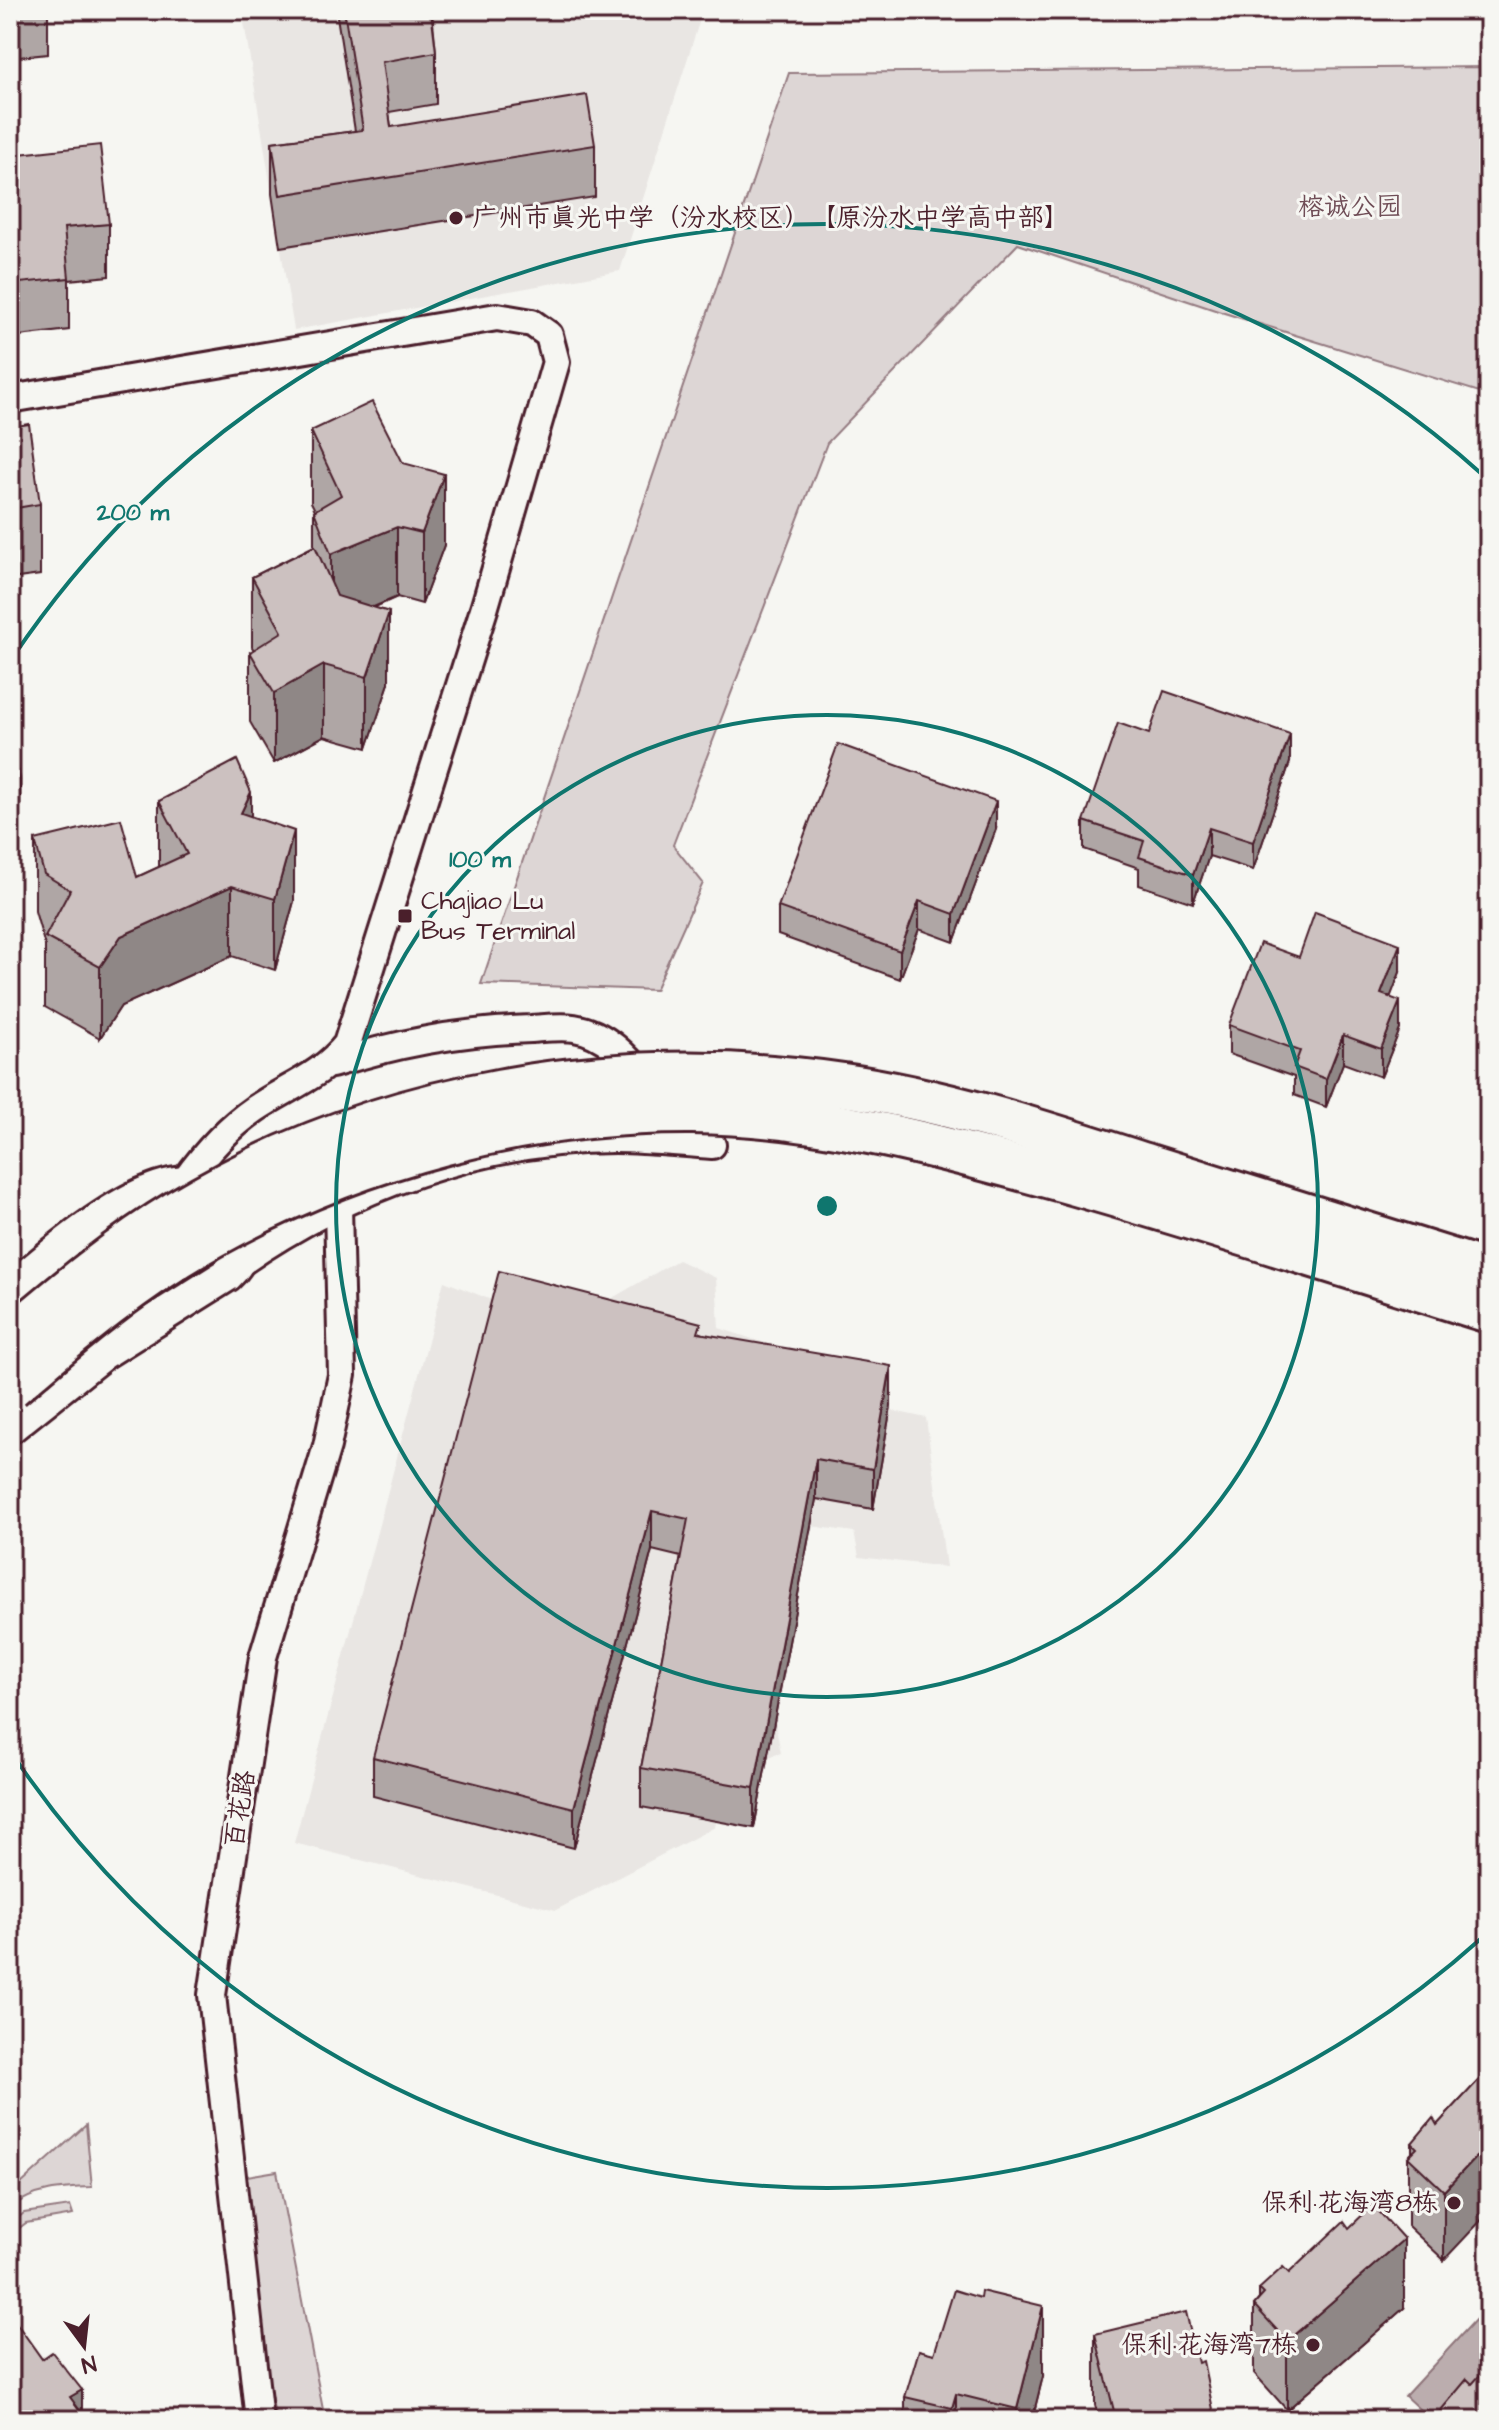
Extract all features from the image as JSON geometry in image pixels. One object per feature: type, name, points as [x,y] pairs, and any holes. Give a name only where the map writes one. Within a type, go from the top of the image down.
[{"type":"main road","points":[[10,1339],[119,1251],[181,1209],[315,1144],[387,1119],[494,1092],[577,1077],[664,1073],[758,1074],[846,1085],[930,1102],[1073,1142],[1489,1272]]},
{"type":"main road","points":[[10,1387],[128,1292],[211,1237],[293,1196],[365,1167],[439,1145],[525,1124],[614,1115],[694,1112],[779,1118],[857,1129],[947,1148],[1116,1195],[1489,1311]]},
{"type":"street","points":[[10,399],[497,317],[532,323],[549,335],[556,362],[485,606],[369,982],[347,1044],[332,1064]]},
{"type":"street","points":[[10,1427],[103,1353],[189,1301],[292,1227],[409,1175],[566,1137],[584,1128],[603,1104],[604,1084],[593,1055],[578,1040],[553,1028]]},
{"type":"street","points":[[10,1290],[122,1204],[185,1181],[217,1140],[255,1109],[332,1064],[383,1047],[443,1036],[575,1028],[603,1039],[624,1054],[658,1095],[712,1145],[614,1139],[526,1147]]},
{"type":"street","points":[[185,1181],[199,1184],[223,1200],[236,1222],[243,1248],[240,1263]]},
{"type":"street","name":"百花路","points":[[259,2420],[212,1995],[263,1657],[327,1446],[342,1375],[338,1207]]},
{"type":"shaded area","name":"广州市真光中学（汾水校区）【原汾水中学高中部】","points":[[242,10],[703,10],[620,271],[294,330]]},
{"type":"shaded area","points":[[678,1260],[716,1278],[719,1328],[823,1362],[829,1397],[926,1418],[946,1567],[859,1557],[854,1532],[768,1520],[760,1647],[781,1753],[728,1770],[715,1827],[556,1910],[294,1843],[444,1281],[494,1301],[609,1300]]},
{"type":"shaded area","points":[[1489,2305],[1489,2376],[1449,2420],[1431,2420],[1405,2396]]},
{"type":"green space","name":"榕诚公园","points":[[1489,67],[1489,395],[1221,312],[1018,244],[827,443],[673,845],[703,883],[655,990],[481,984],[789,73]]},
{"type":"green space","points":[[86,2125],[92,2187],[39,2193],[10,2208],[10,2194]]},
{"type":"green space","points":[[277,2171],[325,2420],[276,2420],[229,2179]]},
{"type":"green space","points":[[70,2206],[73,2215],[26,2223],[10,2235],[10,2224],[24,2213]]},
{"type":"building","points":[[10,10],[16,10],[19,54],[10,55]]},
{"type":"building","points":[[344,10],[431,10],[436,52],[382,62],[391,127],[587,95],[595,145],[280,195],[272,142],[363,130]]},
{"type":"building","points":[[100,145],[109,224],[64,228],[69,278],[10,284],[10,155]]},
{"type":"building","points":[[372,402],[403,463],[444,474],[422,533],[397,527],[331,554],[314,511],[341,495],[311,431]]},
{"type":"building","points":[[29,424],[40,504],[10,509],[10,427]]},
{"type":"building","points":[[315,546],[337,596],[389,612],[367,677],[324,665],[274,693],[250,652],[282,632],[252,577]]},
{"type":"building","points":[[1164,691],[1290,734],[1253,842],[1209,828],[1193,875],[1139,857],[1144,841],[1084,821],[1118,723],[1149,734]]},
{"type":"building","points":[[10,724],[20,780],[10,782]]},
{"type":"building","points":[[838,744],[996,801],[954,914],[919,901],[900,951],[778,907]]},
{"type":"building","points":[[237,760],[251,792],[241,813],[294,831],[275,899],[232,886],[121,936],[100,967],[45,937],[70,890],[44,874],[35,840],[121,819],[137,877],[187,854],[159,801]]},
{"type":"building","points":[[1315,912],[1400,944],[1381,994],[1400,1001],[1381,1049],[1343,1035],[1326,1079],[1294,1067],[1300,1051],[1229,1025],[1260,943],[1299,957]]},
{"type":"building","points":[[499,1271],[701,1323],[698,1333],[891,1366],[873,1469],[816,1459],[754,1788],[641,1768],[688,1519],[652,1511],[574,1808],[373,1757]]},
{"type":"building","points":[[1489,2069],[1489,2143],[1444,2191],[1408,2157],[1417,2148],[1412,2143],[1433,2118],[1437,2125]]},
{"type":"building","points":[[1373,2205],[1404,2239],[1287,2341],[1254,2305],[1264,2294],[1259,2289],[1283,2267],[1289,2273],[1344,2221],[1349,2228]]},
{"type":"building","points":[[954,2290],[980,2298],[981,2291],[1043,2306],[1017,2409],[956,2394],[952,2408],[905,2397],[919,2350],[934,2354]]},
{"type":"building","points":[[1186,2312],[1198,2363],[1203,2361],[1215,2419],[1098,2420],[1097,2417],[1114,2411],[1095,2334]]},
{"type":"building","points":[[10,2314],[42,2359],[52,2352],[82,2390],[70,2397],[87,2420],[10,2420]]},
{"type":"building","points":[[1489,2365],[1489,2420],[1440,2420],[1436,2416],[1467,2379],[1472,2384]]},
{"type":"place","name":"广州市真光中学（汾水校区）【原汾水中学高中部】","points":[[456,218]]},
{"type":"place","name":"Chajiao Lu Bus Terminal","points":[[405,916]]},
{"type":"place","name":"保利·花海湾8栋","points":[[1454,2203]]},
{"type":"place","name":"保利·花海湾7栋","points":[[1313,2345]]}]
